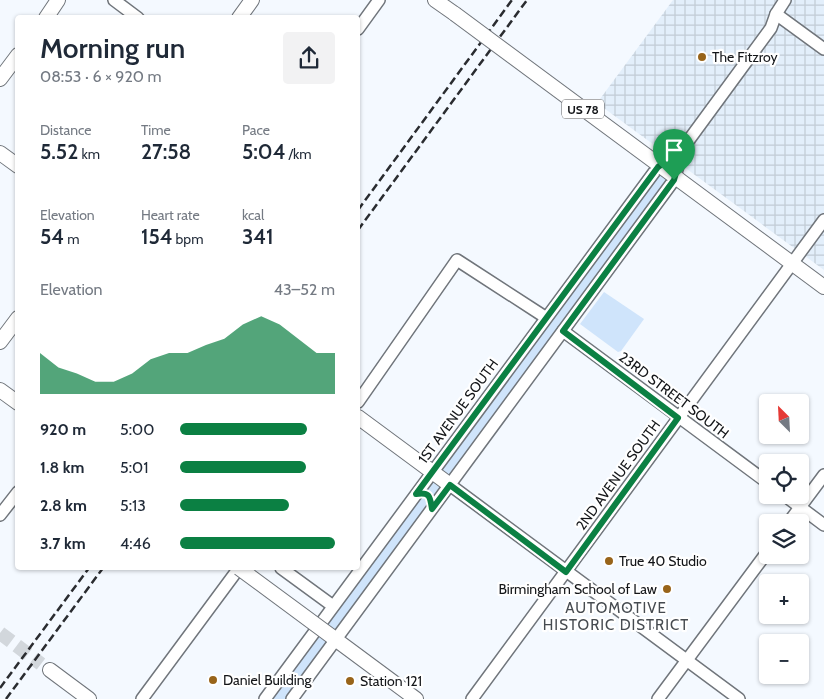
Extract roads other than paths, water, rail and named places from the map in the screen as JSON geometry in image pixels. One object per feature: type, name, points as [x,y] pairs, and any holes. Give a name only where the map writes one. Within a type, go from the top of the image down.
[{"type":"main road","points":[[48,15],[58,0]]},
{"type":"main road","points":[[241,15],[252,0]]},
{"type":"main road","name":"US 78","points":[[435,0],[824,287]]},
{"type":"main road","points":[[0,79],[15,59]]},
{"type":"main road","points":[[0,153],[15,164]]},
{"type":"main road","points":[[0,342],[15,322]]},
{"type":"main road","points":[[0,390],[15,400]]},
{"type":"main road","points":[[360,418],[450,485]]},
{"type":"main road","points":[[242,570],[416,699]]},
{"type":"main road","points":[[50,670],[89,699]]},
{"type":"street","points":[[114,0],[134,15]]},
{"type":"street","points":[[360,26],[379,0]]},
{"type":"street","name":"1ST AVENUE SOUTH","points":[[360,570],[545,317],[658,167],[683,148],[771,28],[776,14],[785,0]]},
{"type":"street","points":[[776,14],[824,49]]},
{"type":"street","name":"1ST AVENUE SOUTH","points":[[292,699],[334,638],[450,485],[674,180],[683,148]]},
{"type":"street","name":"2ND AVENUE SOUTH","points":[[472,699],[824,220]]},
{"type":"street","points":[[360,399],[457,260],[545,317]]},
{"type":"street","name":"23RD STREET SOUTH","points":[[563,331],[759,476]]},
{"type":"street","points":[[795,514],[824,475]]},
{"type":"street","points":[[450,485],[739,699]]},
{"type":"street","points":[[416,494],[428,494],[431,499],[432,509]]},
{"type":"street","points":[[0,515],[15,496]]},
{"type":"street","points":[[796,504],[824,525]]},
{"type":"street","points":[[658,699],[759,563]]},
{"type":"street","points":[[142,699],[238,570]]},
{"type":"street","points":[[284,570],[333,606]]},
{"type":"street","name":"1ST AVENUE SOUTH","points":[[265,699],[360,570]]},
{"type":"tunnel","points":[[0,633],[41,664]]},
{"type":"railway","points":[[360,207],[512,0]]},
{"type":"railway","points":[[360,227],[527,0]]},
{"type":"railway","points":[[0,688],[88,570]]},
{"type":"railway","points":[[6,699],[102,570]]},
{"type":"place","name":"The Fitzroy","points":[[702,57]]},
{"type":"place","name":"True 40 Studio","points":[[609,561]]},
{"type":"place","name":"Birmingham School of Law","points":[[667,589]]},
{"type":"place","name":"Daniel Building","points":[[213,680]]},
{"type":"place","name":"Station 121","points":[[350,681]]},
{"type":"district","name":"AUTOMOTIVE HISTORIC DISTRICT","points":[[616,616]]}]
